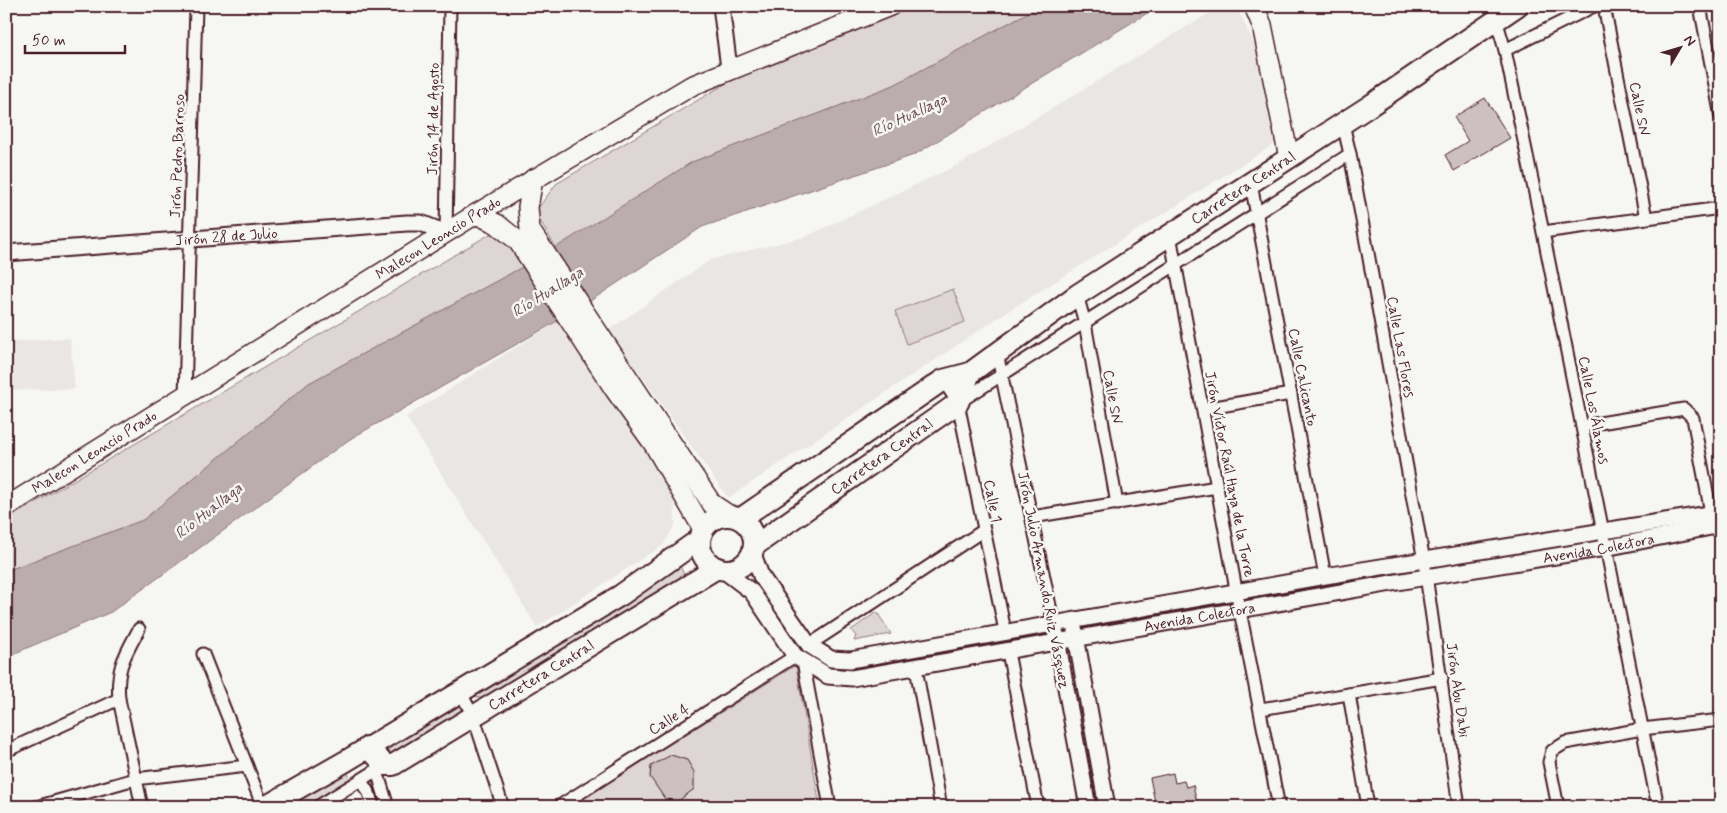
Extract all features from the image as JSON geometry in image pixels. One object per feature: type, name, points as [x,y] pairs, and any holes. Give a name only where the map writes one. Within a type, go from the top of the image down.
[{"type":"highway","name":"Carretera Central","points":[[735,517],[943,380],[970,373],[1077,295],[1343,124],[1517,6]]},
{"type":"highway","points":[[958,403],[970,373]]},
{"type":"highway","name":"Carretera Central","points":[[753,548],[958,403]]},
{"type":"highway","points":[[735,517],[748,526],[753,535],[753,548],[741,566],[720,569],[704,557],[702,534],[714,519],[735,517]]},
{"type":"highway","name":"Carretera Central","points":[[264,807],[368,747],[620,595],[702,534]]},
{"type":"highway","name":"Carretera Central","points":[[381,768],[393,765],[474,718],[720,569]]},
{"type":"highway","points":[[368,747],[381,768]]},
{"type":"main road","name":"Malecon Leoncio Prado","points":[[9,503],[186,397],[446,232],[691,86],[729,68],[890,6]]},
{"type":"main road","points":[[1254,6],[1262,25],[1289,158]]},
{"type":"main road","points":[[524,236],[533,179]]},
{"type":"main road","points":[[476,214],[524,236],[623,387],[712,504],[735,517]]},
{"type":"main road","points":[[623,387],[702,534]]},
{"type":"street","name":"Jirón Pedro Barroso","points":[[186,397],[196,6]]},
{"type":"street","name":"Jirón 14 de Agosto","points":[[446,232],[450,6]]},
{"type":"street","points":[[721,6],[729,68]]},
{"type":"street","points":[[1505,50],[1594,6]]},
{"type":"street","name":"Calle SN","points":[[1604,6],[1646,218]]},
{"type":"street","points":[[1700,6],[1718,81],[1721,117]]},
{"type":"street","name":"Calle Los Álamos","points":[[1496,20],[1505,50],[1544,232],[1601,531],[1658,807]]},
{"type":"street","name":"Calle Las Flores","points":[[1343,124],[1426,577]]},
{"type":"street","points":[[958,403],[1350,154]]},
{"type":"street","name":"Calle Calicanto","points":[[1251,184],[1325,576]]},
{"type":"street","points":[[1544,232],[1721,208]]},
{"type":"street","name":"Jirón 28 de Julio","points":[[6,253],[407,223],[421,223],[446,232]]},
{"type":"street","name":"Jirón Víctor Raúl Haya de la Torre","points":[[1170,235],[1236,592],[1261,709],[1279,807]]},
{"type":"street","name":"Calle SN","points":[[1077,295],[1085,323],[1117,504]]},
{"type":"street","name":"Jirón Julio Armando Ruiz Vásquez","points":[[997,353],[1054,625],[1088,807]]},
{"type":"street","name":"Calle 1","points":[[943,380],[958,403],[1005,631]]},
{"type":"street","points":[[1202,410],[1291,394]]},
{"type":"street","points":[[1582,426],[1684,409],[1693,418],[1717,517]]},
{"type":"street","points":[[1032,517],[1217,487]]},
{"type":"street","name":"Avenida Colectora","points":[[753,548],[761,576],[809,645],[831,659],[850,660],[1005,631],[1054,625],[1325,576],[1601,531],[1717,517]]},
{"type":"street","name":"Avenida Colectora","points":[[720,569],[752,592],[799,659],[828,676],[852,678],[1426,577],[1605,548],[1717,517]]},
{"type":"street","points":[[809,645],[984,530]]},
{"type":"street","name":"Jirón Abu Dabi","points":[[1426,577],[1459,807]]},
{"type":"street","name":"Jirón Julio Armando Ruiz Vásquez","points":[[1074,621],[1107,806]]},
{"type":"street","points":[[139,629],[121,662],[117,681],[119,699],[142,807]]},
{"type":"street","points":[[1008,652],[1038,807]]},
{"type":"street","points":[[203,654],[264,807]]},
{"type":"street","points":[[799,659],[830,807]]},
{"type":"street","name":"Calle 4","points":[[558,807],[799,659]]},
{"type":"street","points":[[916,668],[941,807]]},
{"type":"street","points":[[1261,709],[1442,678]]},
{"type":"street","points":[[460,692],[474,718],[504,807]]},
{"type":"street","points":[[1349,694],[1368,807]]},
{"type":"street","points":[[6,751],[119,699]]},
{"type":"street","points":[[1558,807],[1549,762],[1552,751],[1565,744],[1642,730],[1721,720]]},
{"type":"street","points":[[36,807],[135,779],[247,766]]},
{"type":"street","points":[[317,807],[381,768],[388,807]]},
{"type":"street","points":[[361,781],[369,792],[373,807]]},
{"type":"street","points":[[1088,807],[1107,806]]},
{"type":"shaded area","points":[[917,6],[1040,6],[894,85],[692,162],[556,248],[535,212],[556,184],[737,77]]},
{"type":"shaded area","points":[[1221,6],[1236,6],[1255,46],[1276,143],[1002,315],[728,498],[609,330],[710,260],[805,237],[962,163]]},
{"type":"shaded area","points":[[490,234],[510,242],[526,265],[309,383],[143,520],[6,571],[6,520]]},
{"type":"shaded area","points":[[953,289],[965,322],[907,344],[895,311]]},
{"type":"shaded area","points":[[556,322],[659,465],[674,493],[675,525],[663,545],[537,627],[406,417]]},
{"type":"shaded area","points":[[70,338],[75,389],[6,390],[6,342]]},
{"type":"shaded area","points":[[680,566],[685,577],[484,700],[475,696],[625,604]]},
{"type":"shaded area","points":[[877,612],[891,634],[854,641],[856,636],[851,630]]},
{"type":"shaded area","points":[[796,665],[820,807],[570,807]]},
{"type":"shaded area","points":[[459,705],[462,712],[391,757],[382,749]]},
{"type":"shaded area","points":[[346,770],[352,781],[307,807],[283,807]]},
{"type":"water","name":"Río Huallaga","points":[[1040,6],[1159,6],[914,155],[702,227],[575,311],[350,439],[111,612],[6,657],[6,571],[143,520],[309,383],[539,258],[692,162],[894,85]]},
{"type":"building","points":[[1485,98],[1510,138],[1454,171],[1445,155],[1468,141],[1454,117]]},
{"type":"building","points":[[671,755],[687,760],[694,772],[694,789],[677,802],[665,799],[650,777],[651,766]]},
{"type":"building","points":[[1173,773],[1175,783],[1184,781],[1186,787],[1193,785],[1198,807],[1156,807],[1150,778]]}]
